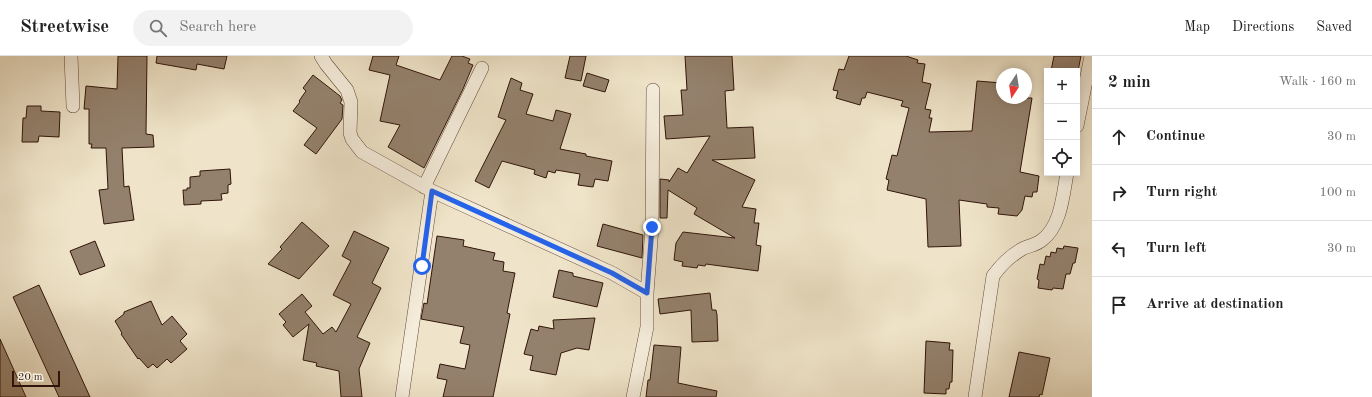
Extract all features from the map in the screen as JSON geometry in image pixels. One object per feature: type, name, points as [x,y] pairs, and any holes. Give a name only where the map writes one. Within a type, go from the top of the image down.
[{"type":"street","points":[[71,56],[73,106]]},
{"type":"street","points":[[321,56],[347,90],[351,102],[350,133],[352,139],[362,152],[428,189],[612,273],[647,293]]},
{"type":"street","points":[[1080,111],[1091,56]]},
{"type":"street","points":[[402,397],[428,189],[482,68]]},
{"type":"street","points":[[633,397],[647,327],[647,293],[652,227],[653,90]]},
{"type":"street","points":[[975,397],[993,276],[1002,263],[1022,250],[1042,241],[1052,230],[1057,218],[1067,176]]},
{"type":"building","points":[[118,56],[147,56],[146,134],[153,135],[154,147],[122,148],[124,187],[129,186],[134,220],[104,224],[99,190],[108,189],[106,148],[91,148],[92,144],[89,144],[89,109],[84,109],[86,86],[117,89]]},
{"type":"building","points":[[157,56],[227,56],[224,69],[197,64],[196,70],[156,63]]},
{"type":"building","points":[[373,56],[399,56],[396,65],[440,80],[452,56],[462,56],[470,59],[468,63],[473,65],[463,89],[424,168],[388,147],[400,125],[380,121],[390,75],[369,70]]},
{"type":"building","points":[[570,56],[586,56],[581,81],[565,78]]},
{"type":"building","points":[[685,56],[732,56],[734,90],[725,91],[727,128],[753,127],[755,158],[712,160],[755,180],[742,207],[756,209],[754,223],[759,223],[756,245],[761,246],[758,271],[706,264],[705,266],[698,265],[697,268],[682,266],[683,262],[674,260],[676,243],[683,232],[735,238],[694,214],[697,208],[668,190],[667,218],[660,218],[660,179],[669,180],[669,182],[678,168],[687,173],[710,136],[666,139],[664,116],[683,115],[681,90],[687,90]]},
{"type":"building","points":[[849,56],[906,56],[918,60],[917,63],[925,64],[922,82],[931,84],[925,109],[931,110],[929,118],[932,118],[929,132],[972,131],[977,81],[996,83],[996,104],[1031,104],[1020,172],[1039,176],[1037,192],[1033,192],[1032,197],[1025,196],[1022,210],[1017,216],[998,214],[999,208],[987,207],[987,204],[959,200],[961,246],[928,247],[926,199],[887,190],[889,180],[886,179],[892,155],[897,156],[909,108],[901,106],[903,101],[867,92],[865,98],[862,98],[860,105],[836,98],[838,91],[833,90],[839,69],[844,70]]},
{"type":"building","points":[[1054,56],[1081,56],[1079,68],[1052,68]]},
{"type":"building","points":[[587,73],[609,80],[605,92],[583,86]]},
{"type":"building","points":[[313,75],[340,96],[342,100],[340,103],[343,105],[342,119],[316,154],[304,145],[317,128],[293,111],[306,91],[303,88]]},
{"type":"building","points":[[511,78],[522,83],[520,90],[533,94],[526,114],[553,121],[556,110],[571,114],[560,149],[612,161],[608,181],[595,179],[593,187],[578,185],[580,174],[556,170],[555,173],[548,171],[546,178],[534,174],[535,170],[502,161],[489,188],[475,181],[506,120],[498,117]]},
{"type":"building","points":[[27,106],[41,106],[41,111],[60,112],[59,137],[39,136],[38,142],[22,142],[23,118],[26,118]]},
{"type":"building","points":[[230,169],[231,184],[228,185],[228,193],[221,194],[222,200],[201,201],[201,204],[184,205],[183,190],[190,188],[190,177],[200,176],[200,171]]},
{"type":"building","points":[[302,222],[329,246],[299,279],[268,264],[282,249],[280,247]]},
{"type":"building","points":[[603,224],[643,235],[642,258],[597,246]]},
{"type":"building","points":[[354,231],[389,248],[372,283],[381,288],[357,337],[370,343],[359,369],[362,397],[341,397],[339,371],[316,366],[317,363],[303,360],[309,324],[293,337],[283,325],[286,322],[279,314],[302,294],[312,306],[305,312],[323,334],[332,327],[336,332],[351,304],[333,295],[351,261],[342,256]]},
{"type":"building","points":[[437,236],[464,240],[463,246],[495,253],[493,260],[504,262],[503,271],[515,273],[507,313],[510,314],[493,397],[443,397],[447,380],[437,378],[440,364],[465,369],[470,345],[460,343],[464,327],[421,319],[424,303],[427,304]]},
{"type":"building","points":[[95,241],[105,266],[80,275],[70,251]]},
{"type":"building","points":[[1064,246],[1078,248],[1075,263],[1073,263],[1070,274],[1066,274],[1063,289],[1053,288],[1052,290],[1038,288],[1039,280],[1037,279],[1040,264],[1044,265],[1046,256],[1050,257],[1051,252],[1056,253],[1057,248],[1063,249]]},
{"type":"building","points":[[559,270],[573,273],[573,276],[603,283],[597,307],[553,297]]},
{"type":"building","points":[[39,285],[90,397],[59,397],[13,297]]},
{"type":"building","points":[[710,293],[712,310],[716,310],[717,315],[718,341],[692,342],[691,310],[660,314],[658,299]]},
{"type":"building","points":[[151,301],[162,325],[172,316],[187,334],[180,341],[187,349],[171,363],[167,359],[157,368],[153,364],[148,368],[139,358],[138,359],[121,334],[122,333],[115,321],[124,314],[124,312]]},
{"type":"building","points":[[595,318],[589,350],[577,348],[561,353],[556,375],[530,370],[533,356],[524,354],[531,329],[538,331],[539,326],[554,329],[553,320]]},
{"type":"building","points":[[0,339],[26,397],[0,397]]},
{"type":"building","points":[[926,341],[950,343],[949,350],[953,350],[952,382],[950,382],[949,389],[946,389],[946,394],[924,393]]},
{"type":"building","points":[[654,345],[681,347],[678,383],[717,391],[716,397],[646,397],[648,380],[650,380]]},
{"type":"building","points":[[1019,352],[1050,358],[1042,395],[1040,394],[1039,397],[1009,397]]},
{"type":"route","points":[[422,266],[432,191],[488,218],[612,273],[632,283],[647,293],[652,227]]}]
